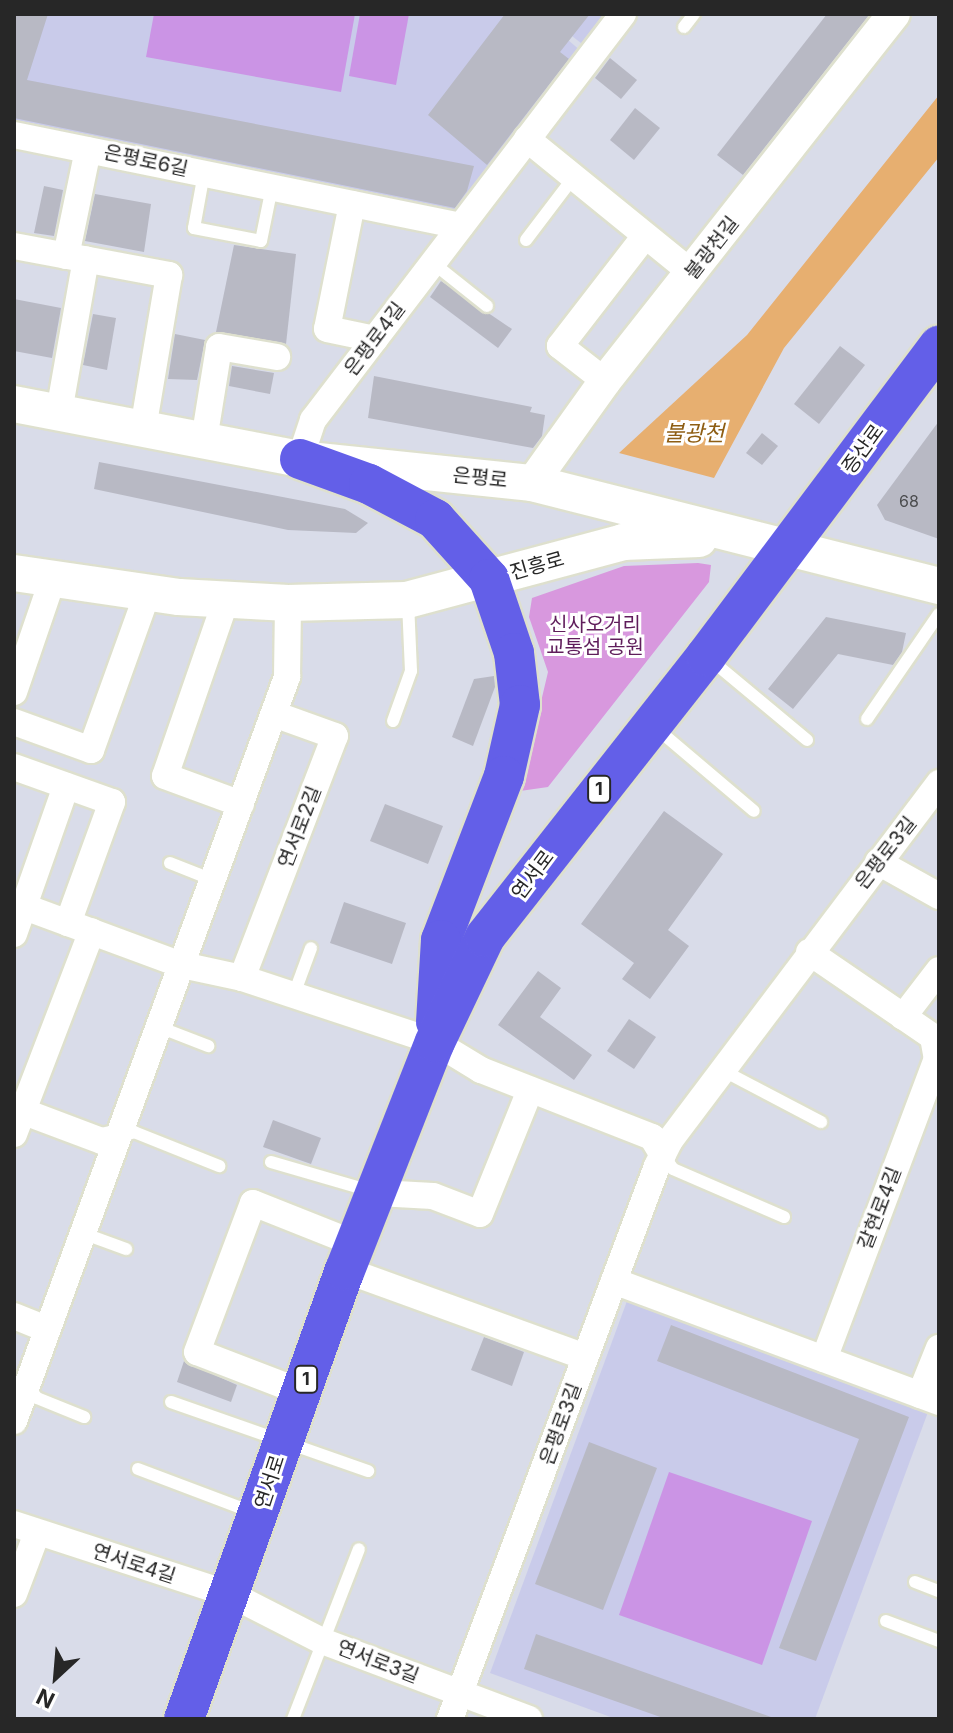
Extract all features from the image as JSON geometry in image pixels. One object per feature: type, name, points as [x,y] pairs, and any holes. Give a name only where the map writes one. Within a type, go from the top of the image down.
[{"type":"main road","name":"증산로","points":[[786,551],[939,346]]},
{"type":"main road","name":"은평로","points":[[14,404],[300,459],[532,483],[786,551],[939,586]]},
{"type":"main road","points":[[300,459],[369,484],[435,519],[489,579],[514,653],[520,705],[504,776],[441,940],[435,1042]]},
{"type":"main road","name":"진흥로","points":[[14,573],[226,600],[288,603],[407,600],[639,540],[685,538],[786,551]]},
{"type":"main road","name":"연서로","points":[[184,1719],[232,1595],[283,1440],[350,1257],[378,1193],[435,1042],[485,937],[786,551]]},
{"type":"street","name":"은평로4길","points":[[300,459],[313,420],[623,14]]},
{"type":"street","name":"불광천길","points":[[532,483],[605,381],[894,14]]},
{"type":"street","name":"은평로6길","points":[[14,135],[204,173]]},
{"type":"street","points":[[527,139],[692,273]]},
{"type":"street","name":"은평로6길","points":[[59,412],[88,150]]},
{"type":"street","points":[[204,173],[461,226]]},
{"type":"street","points":[[352,204],[327,329],[375,339]]},
{"type":"street","points":[[605,381],[560,346],[645,236]]},
{"type":"street","points":[[14,246],[169,275],[143,429]]},
{"type":"street","points":[[204,440],[219,347],[277,357]]},
{"type":"street","points":[[14,692],[53,578]]},
{"type":"street","points":[[14,722],[91,750],[148,592]]},
{"type":"street","points":[[226,600],[165,776],[241,804]]},
{"type":"street","points":[[14,1421],[20,1383],[47,1329],[287,677],[288,603]]},
{"type":"street","name":"연서로2길","points":[[242,978],[335,736],[274,714]]},
{"type":"street","points":[[14,767],[112,802],[80,927],[18,1118],[102,1141],[116,1138]]},
{"type":"street","points":[[14,934],[19,905],[66,786]]},
{"type":"street","name":"은평로3길","points":[[450,1719],[663,1155],[809,952],[878,862],[935,795]]},
{"type":"street","points":[[878,862],[939,896]]},
{"type":"street","points":[[19,905],[182,965],[242,978],[435,1042],[530,1090],[652,1137],[663,1155]]},
{"type":"street","name":"갈현로4길","points":[[809,952],[933,1037],[938,1064],[824,1359]]},
{"type":"street","points":[[903,1017],[939,970]]},
{"type":"street","points":[[378,1193],[433,1196],[480,1214],[530,1090]]},
{"type":"street","points":[[301,1392],[197,1352],[253,1203],[350,1257],[585,1357]]},
{"type":"street","points":[[614,1281],[929,1398],[939,1348]]},
{"type":"street","points":[[14,1316],[47,1329]]},
{"type":"street","name":"연서로4길","points":[[14,1594],[25,1528],[232,1595]]},
{"type":"street","name":"연서로3길","points":[[232,1595],[322,1641],[529,1719]]},
{"type":"lane","points":[[684,27],[694,14]]},
{"type":"lane","points":[[204,173],[194,228],[261,241],[272,187]]},
{"type":"lane","points":[[526,240],[573,178]]},
{"type":"lane","points":[[433,263],[487,306]]},
{"type":"lane","points":[[393,721],[411,671],[407,600]]},
{"type":"lane","points":[[867,719],[939,614]]},
{"type":"lane","points":[[706,656],[807,740]]},
{"type":"lane","points":[[649,723],[754,811]]},
{"type":"lane","points":[[170,863],[213,880]]},
{"type":"lane","points":[[293,997],[311,948]]},
{"type":"lane","points":[[159,1027],[208,1046]]},
{"type":"lane","points":[[722,1070],[821,1122]]},
{"type":"lane","points":[[116,1138],[134,1132],[219,1166]]},
{"type":"lane","points":[[663,1155],[673,1169],[784,1217]]},
{"type":"lane","points":[[271,1162],[378,1193]]},
{"type":"lane","points":[[82,1233],[126,1249]]},
{"type":"lane","points":[[20,1383],[37,1398],[84,1417]]},
{"type":"lane","points":[[171,1402],[368,1471]]},
{"type":"lane","points":[[138,1469],[259,1514]]},
{"type":"lane","points":[[293,1719],[359,1549]]},
{"type":"lane","points":[[915,1582],[939,1591]]},
{"type":"lane","points":[[886,1621],[939,1641]]},
{"type":"shaded area","points":[[14,14],[538,14],[582,52],[456,219],[14,125]]},
{"type":"shaded area","points":[[154,14],[355,14],[341,92],[146,57]]},
{"type":"shaded area","points":[[360,14],[409,14],[396,85],[349,76]]},
{"type":"shaded area","points":[[544,14],[612,14],[586,47]]},
{"type":"shaded area","points":[[627,1301],[928,1412],[815,1719],[616,1719],[490,1673]]},
{"type":"shaded area","points":[[669,1472],[812,1521],[762,1665],[619,1615]]},
{"type":"green space","name":"신사오거리 교통섬 공원","points":[[711,565],[709,582],[548,787],[520,791],[548,672],[529,617],[532,598],[624,566]]},
{"type":"water","name":"불광천","points":[[939,95],[939,157],[784,348],[714,478],[619,453],[747,335]]},
{"type":"building","points":[[14,14],[48,14],[27,80],[474,166],[467,191],[455,208],[14,118]]},
{"type":"building","points":[[505,14],[590,14],[560,52],[569,59],[487,165],[428,115]]},
{"type":"building","points":[[827,14],[870,14],[743,175],[717,155]]},
{"type":"building","points":[[610,58],[637,80],[621,99],[595,78]]},
{"type":"building","points":[[635,108],[660,128],[634,160],[610,140]]},
{"type":"building","points":[[44,186],[63,190],[54,236],[34,233]]},
{"type":"building","points":[[95,194],[151,204],[144,252],[85,241]]},
{"type":"building","points":[[234,245],[296,254],[286,344],[216,332]]},
{"type":"building","points":[[441,281],[512,329],[498,348],[430,297]]},
{"type":"building","points":[[14,299],[61,308],[52,358],[14,351]]},
{"type":"building","points":[[93,314],[116,318],[107,370],[83,365]]},
{"type":"building","points":[[175,334],[205,340],[197,380],[168,379]]},
{"type":"building","points":[[840,346],[865,365],[819,424],[794,404]]},
{"type":"building","points":[[232,366],[274,373],[270,394],[229,386]]},
{"type":"building","points":[[374,376],[532,407],[530,412],[545,415],[542,436],[533,448],[368,418]]},
{"type":"building","points":[[939,421],[939,539],[885,520],[877,505]]},
{"type":"building","points":[[762,433],[778,446],[762,465],[746,453]]},
{"type":"building","points":[[99,462],[345,509],[368,523],[356,533],[288,530],[94,489]]},
{"type":"building","points":[[826,617],[906,633],[902,652],[893,665],[838,654],[793,709],[768,689]]},
{"type":"building","points":[[494,676],[495,687],[473,746],[452,737],[474,679]]},
{"type":"building","points":[[385,804],[443,826],[428,864],[370,841]]},
{"type":"building","points":[[664,811],[723,854],[668,930],[689,946],[650,999],[622,979],[634,963],[581,924]]},
{"type":"building","points":[[344,902],[406,923],[392,964],[330,943]]},
{"type":"building","points":[[538,971],[561,988],[540,1017],[592,1055],[574,1080],[498,1025]]},
{"type":"building","points":[[629,1019],[656,1037],[634,1069],[607,1051]]},
{"type":"building","points":[[273,1120],[321,1138],[311,1164],[263,1147]]},
{"type":"building","points":[[671,1325],[909,1417],[816,1661],[779,1648],[859,1439],[657,1361]]},
{"type":"building","points":[[484,1337],[524,1352],[512,1386],[471,1370]]},
{"type":"building","points":[[184,1361],[237,1385],[231,1402],[177,1382]]},
{"type":"building","points":[[589,1442],[657,1468],[603,1610],[535,1584]]},
{"type":"building","points":[[536,1634],[771,1717],[666,1719],[524,1669]]}]
